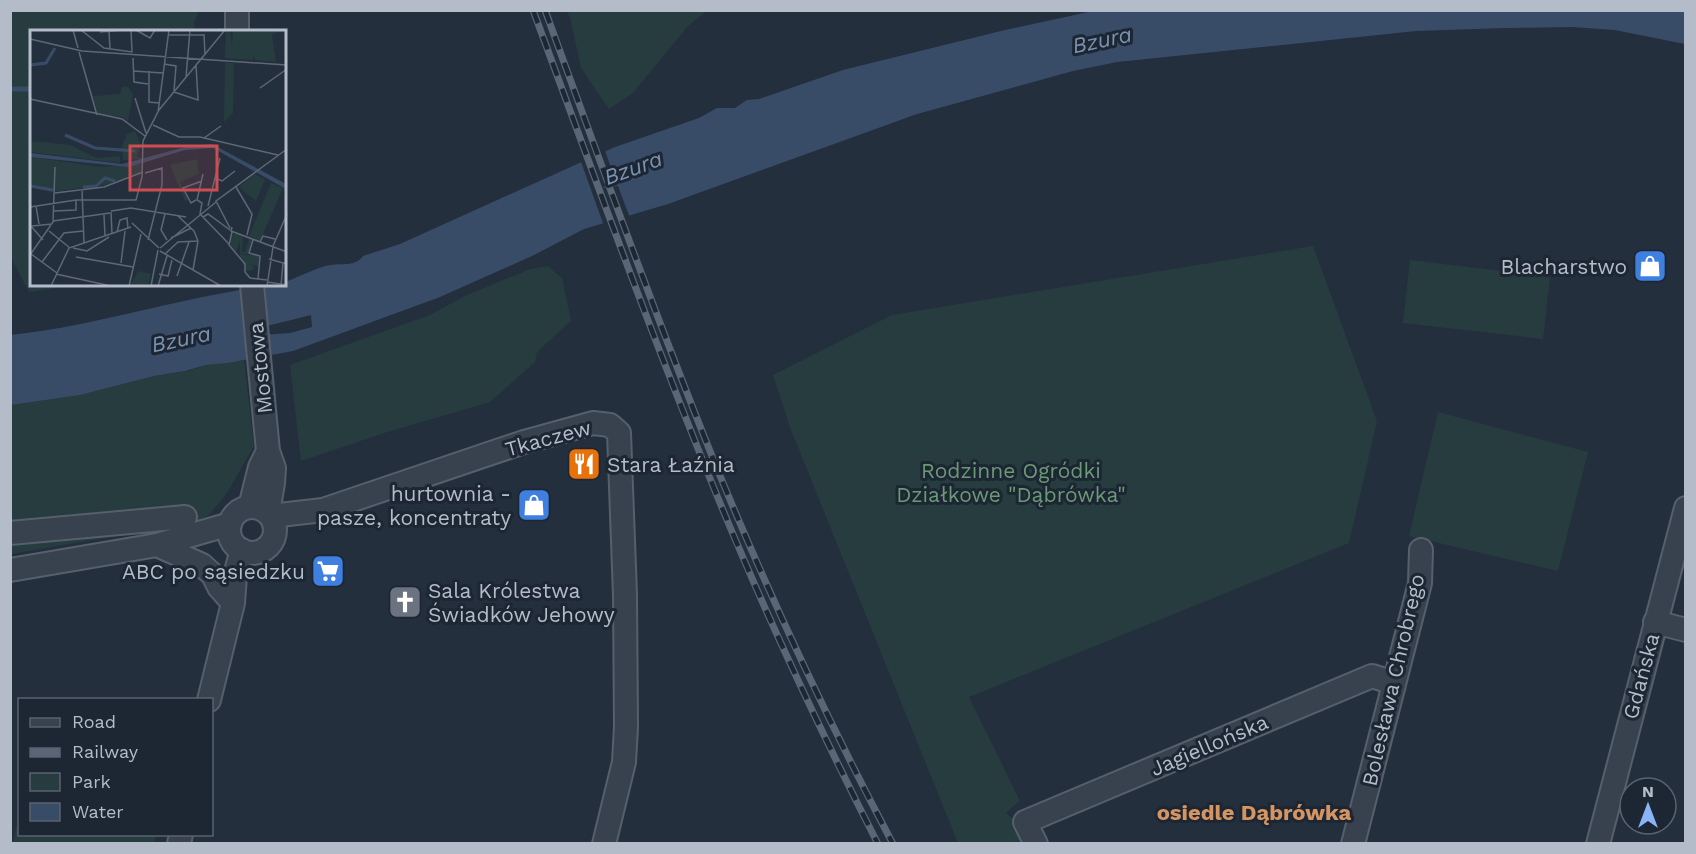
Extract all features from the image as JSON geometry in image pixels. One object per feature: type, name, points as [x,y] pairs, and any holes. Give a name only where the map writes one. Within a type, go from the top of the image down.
[{"type":"street","points":[[237,10],[237,30]]},
{"type":"street","name":"Mostowa","points":[[252,286],[268,448],[274,468],[266,517]]},
{"type":"street","name":"Tkaczew","points":[[266,517],[323,510],[524,442],[593,423],[610,424],[619,434],[621,449],[626,595],[626,727],[624,762],[604,843]]},
{"type":"street","name":"Gdańska","points":[[1598,843],[1686,508]]},
{"type":"street","points":[[10,570],[157,545],[241,542],[267,548],[274,539],[266,517],[237,512],[241,542],[233,603],[209,698]]},
{"type":"street","points":[[10,533],[185,517]]},
{"type":"street","points":[[157,545],[202,566],[213,575],[219,587],[233,603]]},
{"type":"street","name":"Bolesława Chrobrego","points":[[1353,843],[1420,583],[1421,550]]},
{"type":"street","points":[[1655,622],[1686,630]]},
{"type":"street","name":"Jagiellońska","points":[[1036,843],[1025,822],[1372,676],[1394,683]]},
{"type":"green space","points":[[10,11],[199,11],[194,23],[195,30],[30,30],[30,286],[64,286],[29,292],[11,258]]},
{"type":"green space","points":[[566,11],[707,11],[688,26],[633,93],[609,109],[581,68],[570,17]]},
{"type":"green space","name":"Rodzinne Ogródki Działkowe \"Dąbrówka\"","points":[[1313,246],[1377,421],[1349,543],[969,697],[1020,801],[1006,813],[1015,821],[1026,843],[958,843],[791,430],[773,375],[892,315]]},
{"type":"green space","points":[[1410,260],[1550,277],[1543,339],[1403,323]]},
{"type":"green space","points":[[548,266],[562,278],[571,321],[537,352],[535,362],[490,402],[384,433],[301,461],[290,365],[430,315],[465,296],[530,269]]},
{"type":"green space","points":[[244,360],[254,446],[227,493],[209,515],[193,523],[11,554],[10,405],[80,395],[154,376]]},
{"type":"green space","points":[[1438,412],[1588,452],[1558,571],[1409,536]]},
{"type":"green space","points":[[16,827],[18,827],[18,836],[156,836],[154,843],[13,843]]},
{"type":"water","name":"Bzura","points":[[1093,11],[1685,11],[1685,44],[1615,30],[1572,27],[1416,31],[1117,62],[1073,71],[917,114],[668,204],[584,229],[532,256],[440,297],[293,351],[206,365],[80,395],[11,405],[10,335],[87,323],[240,290],[286,286],[286,282],[320,268],[353,263],[363,256],[400,244],[615,147],[699,118],[717,108],[735,108],[747,100],[759,99],[843,70]],"holes":[[[311,315],[312,327],[290,333],[248,336],[267,326]]]},
{"type":"pier","points":[[604,148],[616,182],[601,188],[618,186],[630,218],[604,226],[580,159]]},
{"type":"waterway","points":[[10,89],[30,89]]},
{"type":"railway","points":[[533,10],[653,334],[730,527],[801,687],[878,844]]},
{"type":"railway","points":[[545,10],[649,293],[734,510],[799,654],[893,844]]},
{"type":"place","name":"Blacharstwo","points":[[1650,266]]},
{"type":"place","name":"Stara Łaźnia","points":[[584,464]]},
{"type":"place","name":"hurtownia - pasze, koncentraty","points":[[534,505]]},
{"type":"place","name":"ABC po sąsiedzku","points":[[328,571]]},
{"type":"place","name":"Sala Królestwa Świadków Jehowy","points":[[405,602]]},
{"type":"district","name":"osiedle Dąbrówka","points":[[1254,812]]}]
